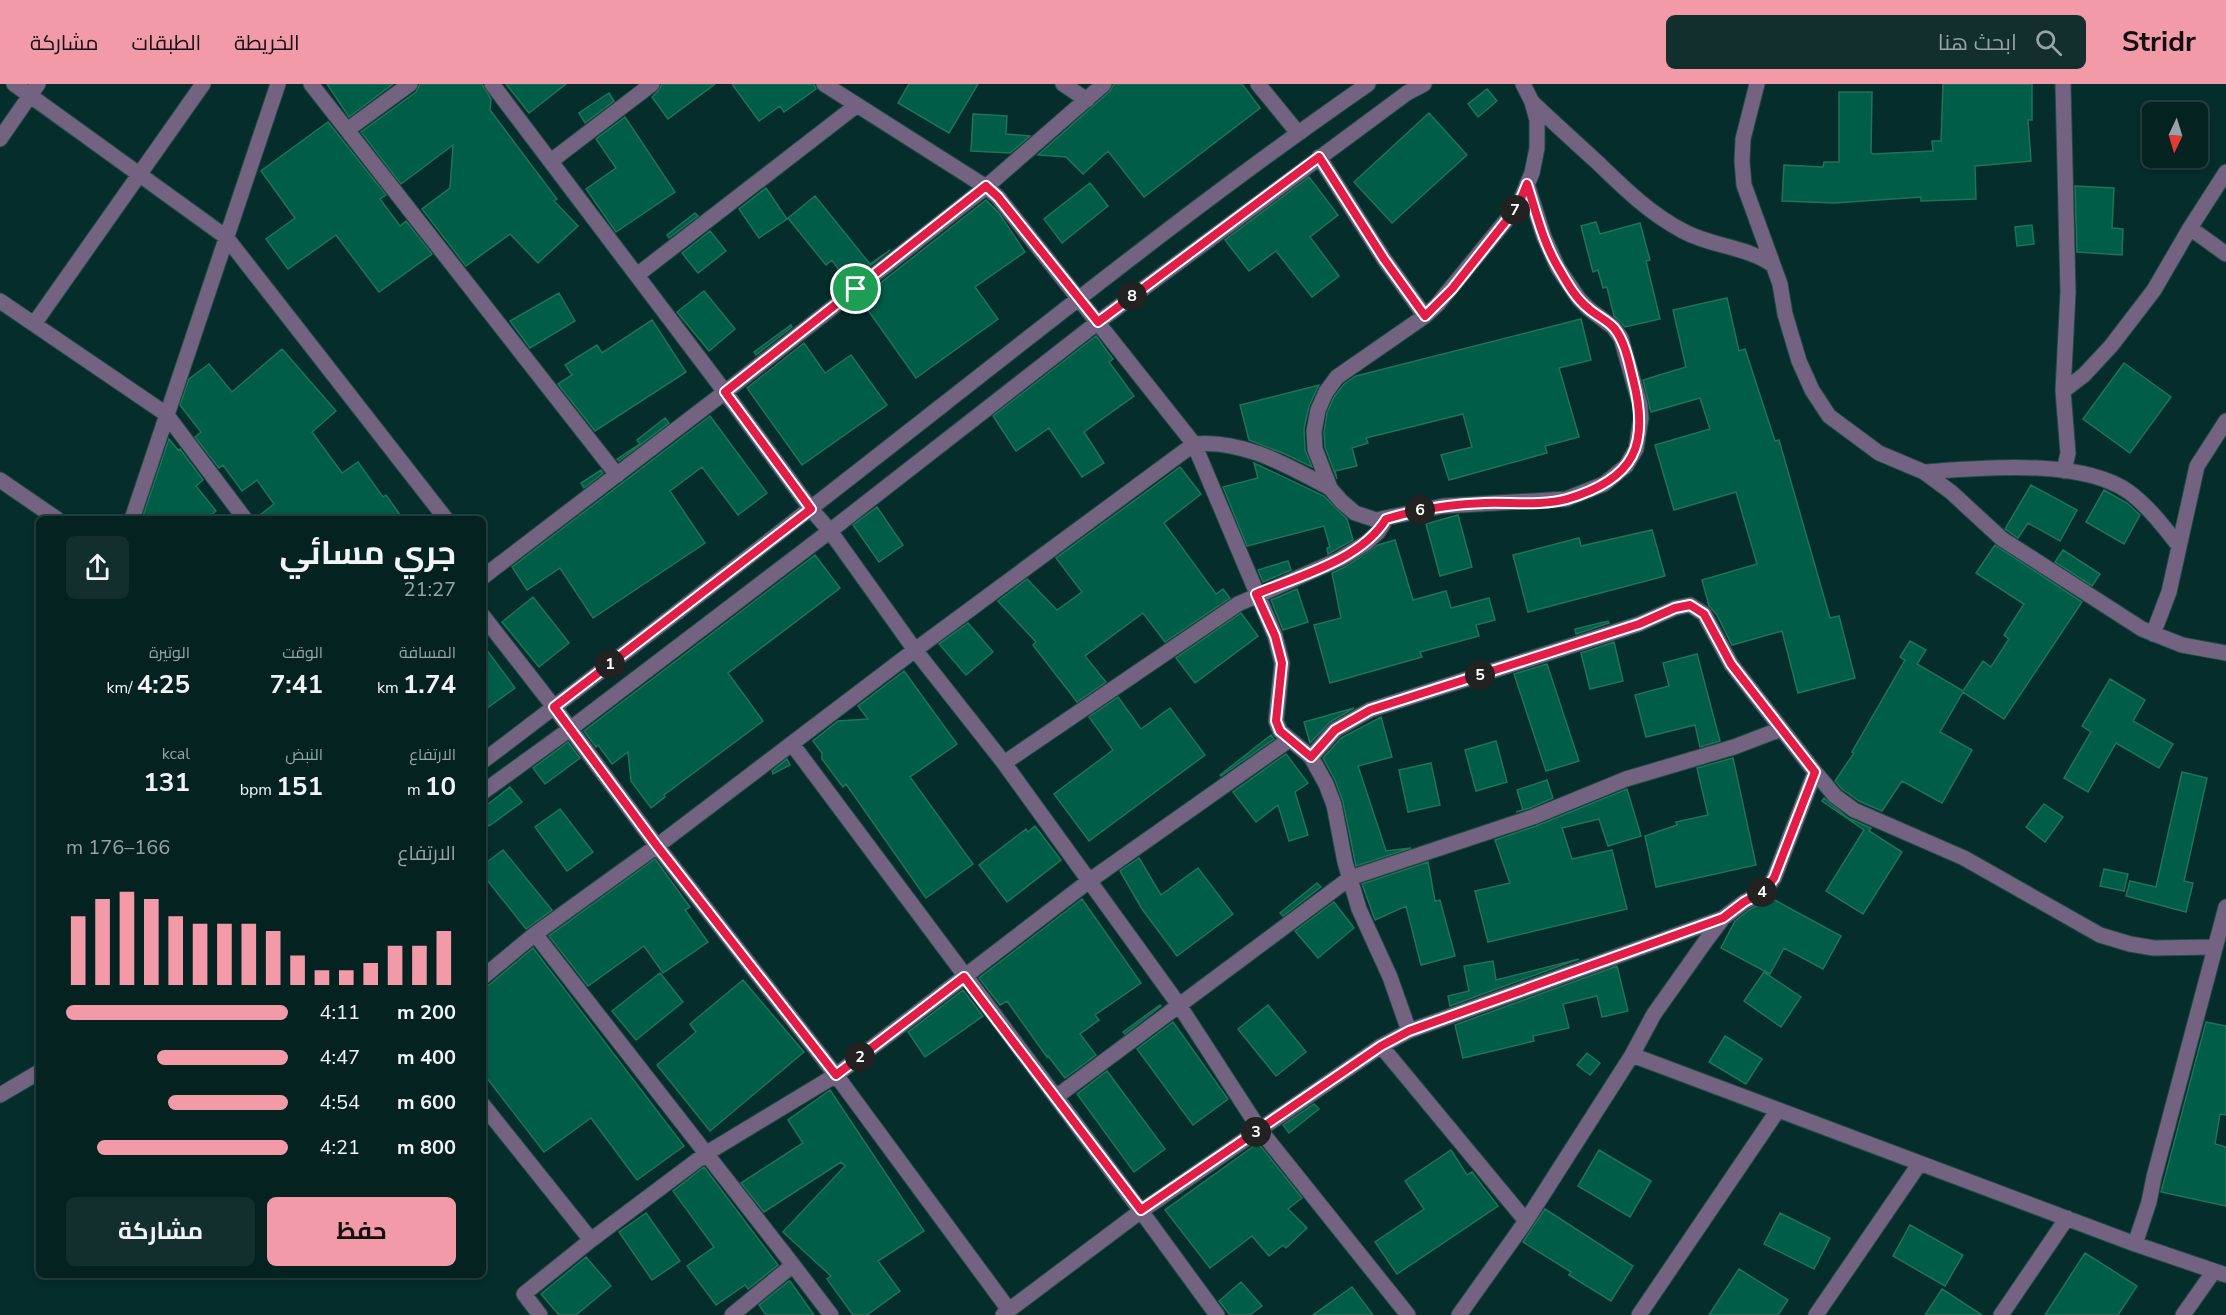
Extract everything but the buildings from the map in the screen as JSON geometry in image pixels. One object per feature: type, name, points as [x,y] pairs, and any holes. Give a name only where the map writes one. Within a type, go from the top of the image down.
[{"type":"street","points":[[14,84],[34,90],[139,175],[226,237],[444,516]]},
{"type":"street","points":[[34,324],[203,84]]},
{"type":"street","points":[[133,516],[278,84]]},
{"type":"street","points":[[311,84],[617,475]]},
{"type":"street","points":[[347,130],[410,84]]},
{"type":"street","points":[[492,84],[811,509],[830,531],[915,650],[1004,763],[1179,1005],[1260,1130],[1408,1315]]},
{"type":"street","points":[[551,161],[652,84]]},
{"type":"street","points":[[824,84],[986,186],[998,197],[1194,444],[1275,636],[1282,663],[1276,721],[1280,731],[1311,757],[1326,784],[1334,805],[1345,862],[1359,909],[1390,977],[1409,1031]]},
{"type":"street","points":[[1063,84],[1087,100]]},
{"type":"street","points":[[486,571],[725,392],[986,186],[1104,84]]},
{"type":"street","points":[[1258,84],[1298,133]]},
{"type":"street","points":[[486,759],[811,509],[1079,298],[1298,133],[1368,84]]},
{"type":"street","points":[[486,790],[570,729],[830,531],[1098,322],[1319,157],[1407,93],[1424,84]]},
{"type":"street","points":[[1523,84],[1532,102],[1537,120],[1537,148],[1518,206],[1452,289],[1425,316],[1337,377],[1326,392],[1318,411],[1314,431],[1315,448],[1330,488],[1355,513],[1376,520],[1443,506],[1566,499],[1604,484],[1626,466],[1636,449],[1640,435],[1640,405],[1621,338],[1613,327],[1579,299],[1558,268],[1544,237],[1527,184]]},
{"type":"street","points":[[1757,84],[1743,139],[1744,185],[1773,265],[1799,361],[1812,390],[1829,416],[1879,453],[1924,472],[1951,492],[2002,539],[2104,606],[2153,634],[2182,645],[2226,653]]},
{"type":"street","points":[[2063,84],[2068,292],[2063,391],[2068,442],[2064,471]]},
{"type":"street","points":[[0,139],[34,90]]},
{"type":"street","points":[[1532,102],[1630,195],[1660,218],[1702,240],[1748,252],[1762,257],[1773,265]]},
{"type":"street","points":[[637,275],[857,105]]},
{"type":"street","points":[[1319,157],[1384,259],[1425,316]]},
{"type":"street","points":[[2063,391],[2084,375],[2147,300],[2226,172]]},
{"type":"street","points":[[2190,228],[2226,254]]},
{"type":"street","points":[[0,300],[166,414],[243,516]]},
{"type":"street","points":[[2153,634],[2169,592],[2197,466],[2226,421]]},
{"type":"street","points":[[486,975],[536,934],[1194,444],[1213,442],[1260,454],[1289,466],[1330,488]]},
{"type":"street","points":[[1924,472],[1994,468],[2064,471],[2103,479],[2127,492],[2151,512],[2180,546]]},
{"type":"street","points":[[0,480],[53,516]]},
{"type":"street","points":[[1004,763],[1238,604],[1256,594],[1340,559],[1378,532],[1386,519]]},
{"type":"street","points":[[1311,757],[1335,730],[1370,710],[1639,624],[1684,605],[1696,608],[1704,614],[1731,664],[1835,796],[1854,810],[1964,858],[2100,935],[2154,948],[2215,947]]},
{"type":"street","points":[[486,620],[657,846],[836,1075],[1006,1312],[1141,1210],[1381,1046],[1409,1031],[1723,918]]},
{"type":"street","points":[[1056,1097],[1350,878],[1533,817],[1603,787],[1734,747],[1782,729]]},
{"type":"street","points":[[540,1315],[524,1294],[591,1240],[707,1153],[836,1075],[1089,881],[1289,740]]},
{"type":"street","points":[[792,744],[1217,1315]]},
{"type":"street","points":[[1460,1315],[1526,1221],[1632,1055],[1654,1014],[1723,918],[1744,902],[1764,891],[1774,878],[1815,772]]},
{"type":"street","points":[[2135,1244],[2150,1202],[2154,1177],[2226,907]]},
{"type":"street","points":[[536,934],[831,1315]]},
{"type":"street","points":[[1381,1046],[1526,1221]]},
{"type":"street","points":[[1632,1055],[2135,1244],[2220,1273],[2183,1315]]},
{"type":"street","points":[[0,1095],[36,1074]]},
{"type":"street","points":[[486,1109],[591,1240]]},
{"type":"street","points":[[1639,1315],[1778,1110]]},
{"type":"street","points":[[1816,1315],[1920,1163]]},
{"type":"street","points":[[2001,1315],[2067,1218]]},
{"type":"street","points":[[732,1315],[794,1265]]},
{"type":"route","points":[[1319,157],[1384,259],[1425,316],[1452,289],[1518,206],[1527,184],[1544,237],[1558,268],[1579,299],[1613,327],[1621,338],[1640,405],[1640,435],[1636,449],[1626,466],[1604,484],[1566,499],[1443,506],[1386,519],[1378,532],[1340,559],[1256,594],[1275,636],[1282,663],[1276,721],[1280,731],[1311,757],[1335,730],[1370,710],[1639,624],[1675,608],[1690,605],[1704,614],[1731,664],[1815,772],[1774,878],[1764,891],[1744,902],[1723,918],[1409,1031],[1381,1046],[1141,1210],[964,977],[836,1075],[657,846],[554,707],[811,509],[725,392],[856,289],[986,186],[998,197],[1098,322],[1319,157]]}]
